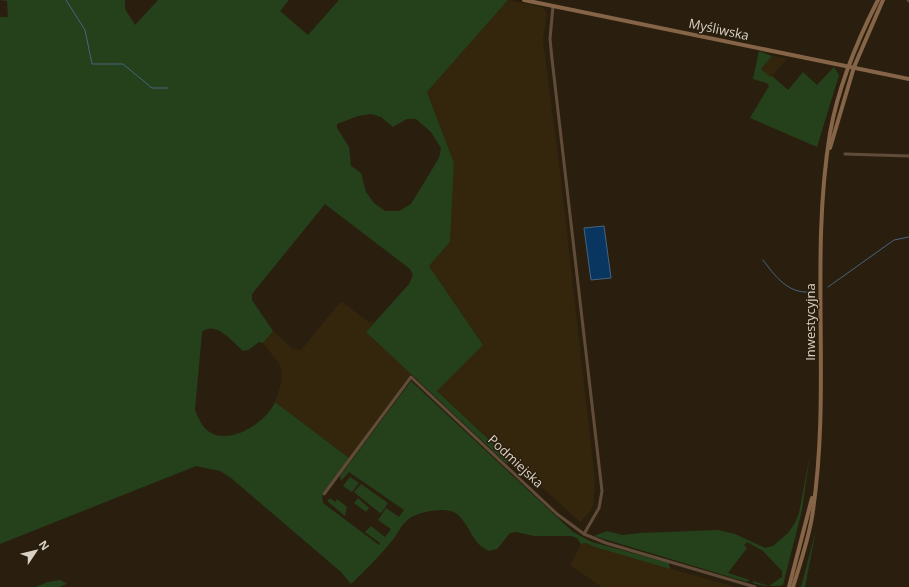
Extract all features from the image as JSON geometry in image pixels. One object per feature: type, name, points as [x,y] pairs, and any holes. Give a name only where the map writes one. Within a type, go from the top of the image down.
[{"type":"main road","name":"Myśliwska","points":[[524,0],[909,79]]},
{"type":"main road","name":"Inwestycyjna","points":[[793,587],[810,528],[815,486],[820,419],[820,233],[831,129],[852,67],[878,0]]},
{"type":"main road","name":"Inwestycyjna","points":[[852,67],[883,0]]},
{"type":"main road","name":"Inwestycyjna","points":[[788,587],[815,486]]},
{"type":"street","points":[[553,6],[550,39],[602,492],[600,508],[584,534]]},
{"type":"street","points":[[845,154],[909,156]]},
{"type":"street","name":"Podmiejska","points":[[324,494],[411,378],[557,514],[584,534],[598,541],[755,587]]},
{"type":"shaded area","points":[[508,0],[542,7],[547,14],[543,40],[560,171],[595,480],[594,502],[591,511],[580,522],[437,391],[483,345],[429,266],[450,242],[454,163],[427,92]]},
{"type":"shaded area","points":[[772,56],[787,59],[770,78],[760,69]]},
{"type":"shaded area","points":[[342,302],[370,323],[375,321],[366,332],[411,374],[349,458],[275,402],[281,384],[282,371],[278,362],[263,343],[273,331],[293,349],[301,350]]},
{"type":"shaded area","points":[[586,543],[595,547],[735,587],[602,587],[570,565],[581,544]]},
{"type":"green space","points":[[0,0],[125,0],[125,9],[135,25],[158,0],[289,0],[280,11],[308,35],[339,0],[508,0],[427,92],[454,163],[450,242],[429,266],[483,345],[437,391],[513,462],[506,463],[366,332],[409,284],[413,275],[410,269],[325,204],[252,294],[252,300],[273,331],[263,343],[259,342],[248,350],[243,351],[230,338],[219,331],[208,329],[202,332],[195,410],[200,422],[208,431],[217,435],[226,436],[246,430],[256,424],[271,410],[275,402],[349,458],[322,494],[323,503],[379,545],[380,543],[365,532],[371,526],[385,537],[391,529],[378,520],[386,508],[399,517],[404,510],[349,472],[341,481],[340,476],[411,381],[573,532],[592,542],[669,563],[670,569],[586,543],[581,544],[577,538],[571,536],[534,536],[516,532],[510,533],[497,549],[489,551],[479,544],[457,514],[447,510],[434,510],[414,515],[407,520],[386,548],[351,584],[341,572],[231,478],[220,471],[196,466],[0,544],[0,17],[8,17],[7,1]],"holes":[[[371,114],[381,117],[393,127],[407,119],[416,119],[431,132],[441,148],[439,158],[411,204],[399,211],[385,211],[374,203],[366,192],[361,173],[351,166],[349,147],[337,128],[337,124],[358,116]]]},
{"type":"green space","points":[[759,51],[772,56],[761,69],[770,77],[772,76],[788,90],[803,72],[817,85],[834,67],[839,75],[817,147],[750,118],[769,86],[767,83],[753,79]]},
{"type":"green space","points":[[810,454],[802,510],[783,585],[769,586],[782,577],[782,571],[763,551],[747,542],[744,545],[747,548],[728,573],[750,580],[747,582],[594,536],[607,531],[623,535],[718,530],[735,534],[765,548],[773,546],[788,533],[795,523],[799,513]]},
{"type":"green space","points":[[350,477],[359,483],[352,492],[343,486]]},
{"type":"green space","points":[[361,484],[388,503],[382,512],[380,513],[354,492]]},
{"type":"green space","points":[[330,498],[335,502],[337,499],[347,507],[345,516],[327,501]]},
{"type":"green space","points":[[358,498],[369,508],[366,512],[354,503]]},
{"type":"green space","points":[[816,530],[805,587],[801,587]]},
{"type":"green space","points":[[60,580],[67,584],[59,587],[35,587],[48,582]]},
{"type":"green space","points":[[753,581],[769,586],[753,583]]},
{"type":"water","points":[[604,226],[611,278],[591,280],[584,228]]},
{"type":"waterway","points":[[66,0],[85,30],[92,64],[123,64],[152,88],[168,88]]},
{"type":"waterway","points":[[828,287],[894,240],[909,237]]},
{"type":"waterway","points":[[763,260],[777,278],[783,283],[795,290],[810,292]]}]
